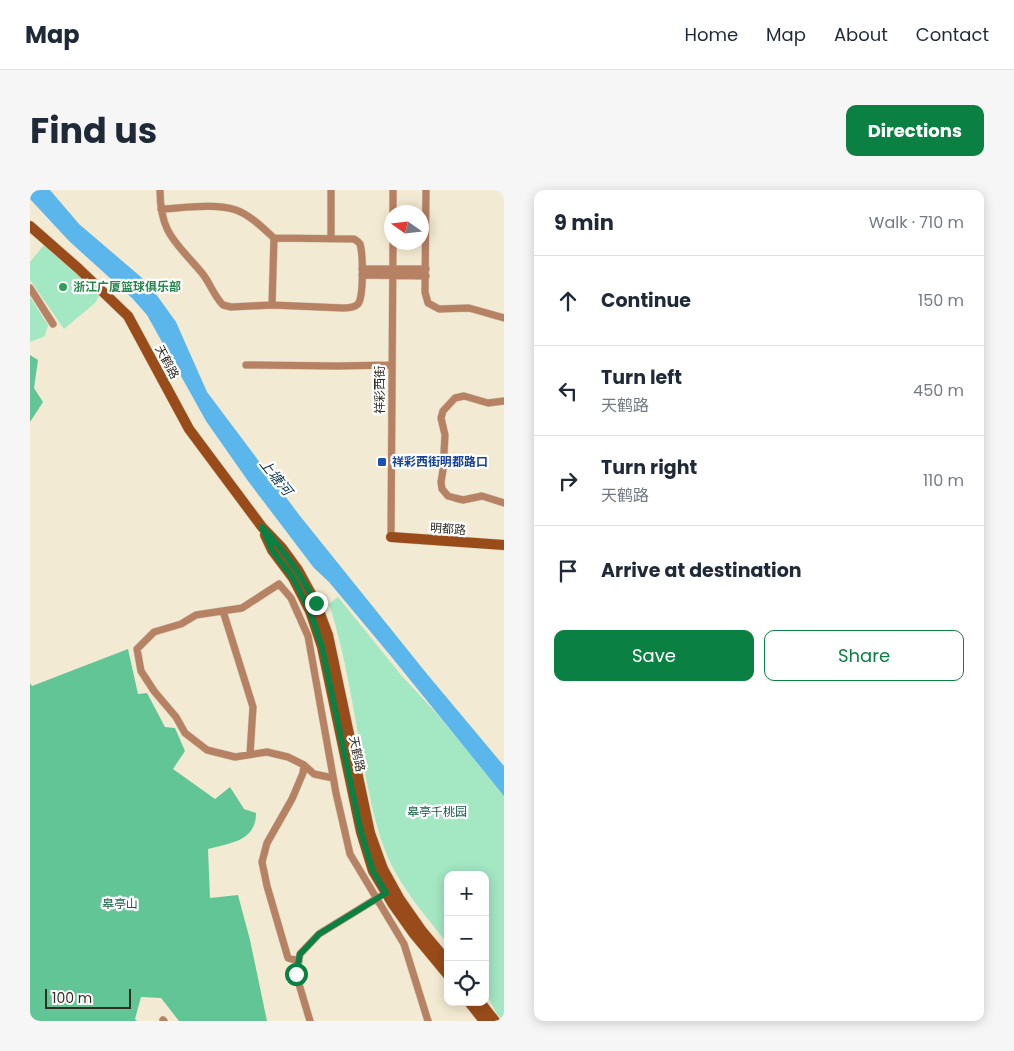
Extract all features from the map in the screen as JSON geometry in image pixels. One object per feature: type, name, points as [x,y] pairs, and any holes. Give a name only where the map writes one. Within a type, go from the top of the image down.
[{"type":"main road","name":"天鹤路","points":[[30,226],[128,316],[189,429],[262,527],[282,548],[298,570],[316,603],[328,635],[367,824],[383,869],[399,898],[422,931],[447,961]]},
{"type":"main road","name":"天鹤路","points":[[262,527],[272,550],[293,578],[310,611],[322,647],[361,832],[373,871],[414,934],[444,970]]},
{"type":"main road","name":"明都路","points":[[391,537],[504,545]]},
{"type":"main road","points":[[472,1006],[484,1021]]},
{"type":"main road","points":[[483,1006],[495,1021]]},
{"type":"street","points":[[160,190],[161,209],[162,218],[171,238],[203,275],[223,305],[231,307],[272,305],[309,308],[351,308],[359,301],[362,272],[360,246],[358,241],[350,237],[274,238],[260,226],[235,210],[217,207],[161,209]]},
{"type":"street","points":[[331,190],[331,238]]},
{"type":"street","points":[[393,190],[393,205]]},
{"type":"street","points":[[426,190],[426,298],[432,306],[439,309],[469,308],[504,318]]},
{"type":"street","points":[[272,305],[274,238]]},
{"type":"street","name":"祥彩西街","points":[[391,537],[393,250]]},
{"type":"street","points":[[362,272],[426,272]]},
{"type":"street","points":[[30,288],[53,324]]},
{"type":"street","points":[[246,365],[391,365]]},
{"type":"street","points":[[504,400],[488,403],[464,396],[455,398],[443,411],[441,418],[445,435],[443,470],[440,482],[442,489],[448,496],[463,500],[482,496],[504,503]]},
{"type":"street","points":[[333,778],[314,774],[304,765],[267,752],[235,757],[207,750],[185,734],[176,717],[154,691],[141,671],[137,649],[154,632],[181,624],[196,615],[242,608],[279,584],[291,598],[308,636],[333,778],[350,854],[404,944],[428,1021]]},
{"type":"street","points":[[223,611],[253,707],[250,754]]},
{"type":"street","points":[[299,961],[288,958],[262,862],[267,843],[292,799],[303,773],[304,765]]},
{"type":"street","points":[[310,1021],[296,974],[300,954],[319,934],[386,893]]},
{"type":"green space","name":"浙江广厦篮球俱乐部","points":[[44,245],[100,294],[95,303],[64,329],[30,280],[30,262]]},
{"type":"green space","points":[[30,297],[48,325],[45,336],[30,342]]},
{"type":"green space","points":[[30,355],[38,360],[34,388],[43,402],[30,422]]},
{"type":"green space","name":"皋亭千桃园","points":[[338,597],[401,675],[437,714],[504,795],[504,1021],[497,1014],[489,999],[489,871],[444,871],[444,939],[398,877],[386,853],[377,827],[346,671],[329,604]]},
{"type":"green space","name":"皋亭山","points":[[128,649],[138,694],[147,693],[165,727],[175,728],[185,751],[173,769],[215,799],[230,787],[244,809],[256,813],[255,823],[246,836],[232,843],[208,849],[210,898],[238,895],[250,940],[267,1021],[179,1021],[161,998],[141,997],[135,1019],[137,1021],[30,1021],[30,683],[32,686]]},
{"type":"water","points":[[30,190],[50,190],[79,224],[148,283],[176,322],[207,392],[300,516],[504,766],[504,796],[390,655],[329,582],[314,568],[248,481],[206,421],[147,315],[132,298],[69,241],[30,199]]},
{"type":"place","name":"浙江广厦篮球俱乐部","points":[[63,287]]},
{"type":"place","name":"祥彩西街明都路口","points":[[382,462]]},
{"type":"route","points":[[296,974],[300,954],[319,934],[386,893],[373,871],[361,832],[322,647],[310,611],[293,578],[272,550],[262,527],[282,548],[298,570],[316,603]]},
{"type":"water label","name":"上塘河","points":[[276,477]]}]
